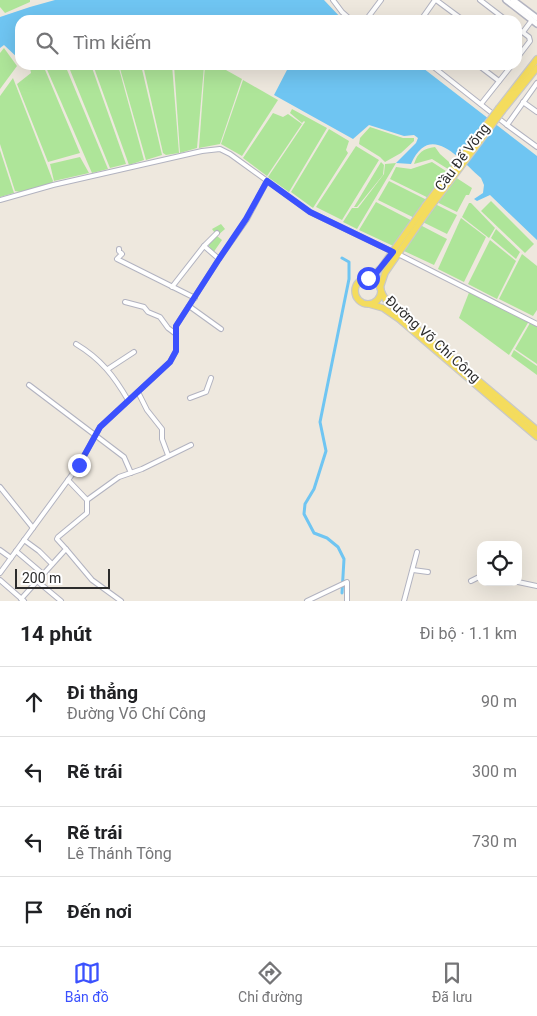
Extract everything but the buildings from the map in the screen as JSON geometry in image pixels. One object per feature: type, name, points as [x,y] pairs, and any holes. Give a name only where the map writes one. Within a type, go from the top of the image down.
[{"type":"main road","points":[[506,0],[535,21]]},
{"type":"main road","points":[[513,0],[535,21]]},
{"type":"main road","points":[[501,109],[537,59]]},
{"type":"main road","points":[[501,109],[537,68]]},
{"type":"main road","name":"Cầu Đế Võng","points":[[427,208],[501,109]]},
{"type":"main road","name":"Đường Võ Chí Công","points":[[427,208],[395,253],[382,278],[380,288],[385,299],[394,309],[537,430]]},
{"type":"main road","name":"Đường Võ Chí Công","points":[[364,279],[377,272],[395,253]]},
{"type":"main road","points":[[364,279],[372,279],[380,288],[377,300],[369,304],[360,301],[356,295],[356,287],[364,279]]},
{"type":"main road","name":"Đường Võ Chí Công","points":[[369,304],[383,308],[399,320],[537,436]]},
{"type":"street","points":[[333,0],[345,15]]},
{"type":"street","points":[[424,15],[435,0],[457,15]]},
{"type":"street","points":[[480,0],[500,15]]},
{"type":"street","points":[[369,15],[378,1]]},
{"type":"street","points":[[522,52],[530,39],[523,32],[535,21]]},
{"type":"street","points":[[437,70],[507,126],[537,147]]},
{"type":"street","points":[[485,70],[499,81]]},
{"type":"street","points":[[481,104],[508,70]]},
{"type":"street","points":[[507,126],[537,82]]},
{"type":"street","points":[[523,102],[537,112]]},
{"type":"street","points":[[0,200],[53,185],[214,148],[220,149],[230,154],[310,212],[537,324]]},
{"type":"street","points":[[0,573],[79,465],[100,427],[170,362],[176,351],[176,326],[246,219],[267,181]]},
{"type":"street","points":[[172,287],[204,246],[217,233]]},
{"type":"street","points":[[204,246],[219,259]]},
{"type":"street","points":[[120,249],[118,251],[122,254],[117,259],[195,298]]},
{"type":"street","points":[[125,302],[144,307],[148,312],[160,317],[168,328],[176,334]]},
{"type":"street","points":[[189,306],[222,329]]},
{"type":"street","points":[[76,344],[88,351],[108,369],[128,400]]},
{"type":"street","points":[[108,369],[134,352]]},
{"type":"street","points":[[190,398],[206,392],[211,378]]},
{"type":"street","points":[[29,386],[124,456],[131,472]]},
{"type":"street","points":[[138,392],[147,410],[162,429],[162,439],[168,455]]},
{"type":"street","points":[[87,500],[119,477],[142,469],[191,444]]},
{"type":"street","points":[[68,480],[87,500],[87,513],[57,539],[92,580],[121,601]]},
{"type":"street","points":[[0,487],[33,528]]},
{"type":"street","points":[[24,540],[52,564]]},
{"type":"street","points":[[0,580],[22,600],[66,549]]},
{"type":"street","points":[[0,550],[11,558]]},
{"type":"street","points":[[16,550],[44,574]]},
{"type":"street","points":[[404,601],[417,552]]},
{"type":"street","points":[[413,570],[428,572]]},
{"type":"street","points":[[471,580],[477,578]]},
{"type":"street","points":[[37,581],[61,601]]},
{"type":"street","points":[[307,601],[347,582],[347,601]]},
{"type":"street","points":[[522,583],[537,586]]},
{"type":"green space","points":[[0,0],[30,0],[30,2],[5,13],[0,7]]},
{"type":"green space","points":[[4,48],[15,63],[15,69],[0,89],[0,53]]},
{"type":"green space","points":[[30,70],[45,70],[80,153],[48,162],[17,84],[31,73]]},
{"type":"green space","points":[[47,70],[67,70],[108,169],[92,173]]},
{"type":"green space","points":[[70,70],[93,70],[126,164],[110,168]]},
{"type":"green space","points":[[95,70],[119,70],[144,160],[129,165]]},
{"type":"green space","points":[[120,70],[142,70],[162,155],[146,160]]},
{"type":"green space","points":[[144,70],[172,70],[179,153],[166,155],[163,153]]},
{"type":"green space","points":[[174,70],[204,70],[197,148],[180,153]]},
{"type":"green space","points":[[205,70],[226,70],[242,79],[220,144],[199,148]]},
{"type":"green space","points":[[13,78],[53,181],[52,183],[20,192],[15,191],[0,144],[0,96]]},
{"type":"green space","points":[[243,80],[278,100],[242,156],[221,144]]},
{"type":"green space","points":[[292,109],[327,128],[289,192],[268,177],[305,122],[302,123],[290,113]]},
{"type":"green space","points":[[273,113],[283,117],[288,114],[302,124],[267,176],[243,158]]},
{"type":"green space","points":[[370,127],[403,138],[414,138],[414,141],[401,153],[385,162],[359,144],[360,138]]},
{"type":"green space","points":[[329,129],[349,141],[346,150],[348,153],[313,208],[291,192]]},
{"type":"green space","points":[[356,146],[379,160],[342,220],[316,207]]},
{"type":"green space","points":[[435,147],[458,170],[459,176],[432,159],[414,164],[422,152]]},
{"type":"green space","points":[[0,150],[14,193],[0,197]]},
{"type":"green space","points":[[80,157],[89,173],[54,181],[50,164]]},
{"type":"green space","points":[[381,162],[384,165],[383,175],[357,207],[354,207]]},
{"type":"green space","points":[[432,162],[472,188],[457,212],[390,179],[396,167],[411,169]]},
{"type":"green space","points":[[396,163],[357,229],[343,222],[352,208],[358,208],[384,174],[385,164]]},
{"type":"green space","points":[[389,181],[457,215],[447,234],[378,200]]},
{"type":"green space","points":[[491,201],[534,244],[525,253],[481,211]]},
{"type":"green space","points":[[376,202],[447,239],[434,265],[359,230]]},
{"type":"green space","points":[[469,203],[495,228],[489,238],[462,217]]},
{"type":"green space","points":[[461,218],[486,237],[464,282],[438,269]]},
{"type":"green space","points":[[221,224],[225,229],[217,236],[212,229]]},
{"type":"green space","points":[[496,229],[520,252],[516,259],[491,238]]},
{"type":"green space","points":[[217,236],[222,240],[213,253],[208,244]]},
{"type":"green space","points":[[490,240],[516,261],[497,299],[468,284]]},
{"type":"green space","points":[[522,254],[537,266],[537,310],[533,316],[499,299]]},
{"type":"green space","points":[[470,290],[529,321],[509,355],[459,318]]},
{"type":"green space","points":[[530,323],[537,326],[537,364],[515,349]]},
{"type":"green space","points":[[514,350],[537,366],[537,375],[511,356]]},
{"type":"water","points":[[55,0],[324,0],[338,15],[15,15],[15,55],[4,45],[0,48],[0,17]]},
{"type":"water","points":[[287,70],[425,70],[537,156],[537,240],[490,195],[477,201],[474,199],[483,193],[484,185],[481,178],[445,148],[427,145],[419,151],[411,164],[396,163],[416,143],[418,138],[414,135],[404,136],[369,125],[353,139],[274,95]]},
{"type":"waterway","points":[[342,258],[349,262],[349,279],[320,422],[326,451],[314,489],[305,504],[304,514],[314,533],[327,538],[338,547],[344,559],[342,593]]},
{"type":"route","points":[[79,465],[100,427],[170,362],[176,351],[176,326],[246,219],[267,181],[310,212],[393,252],[377,272],[364,279],[368,278]]}]
